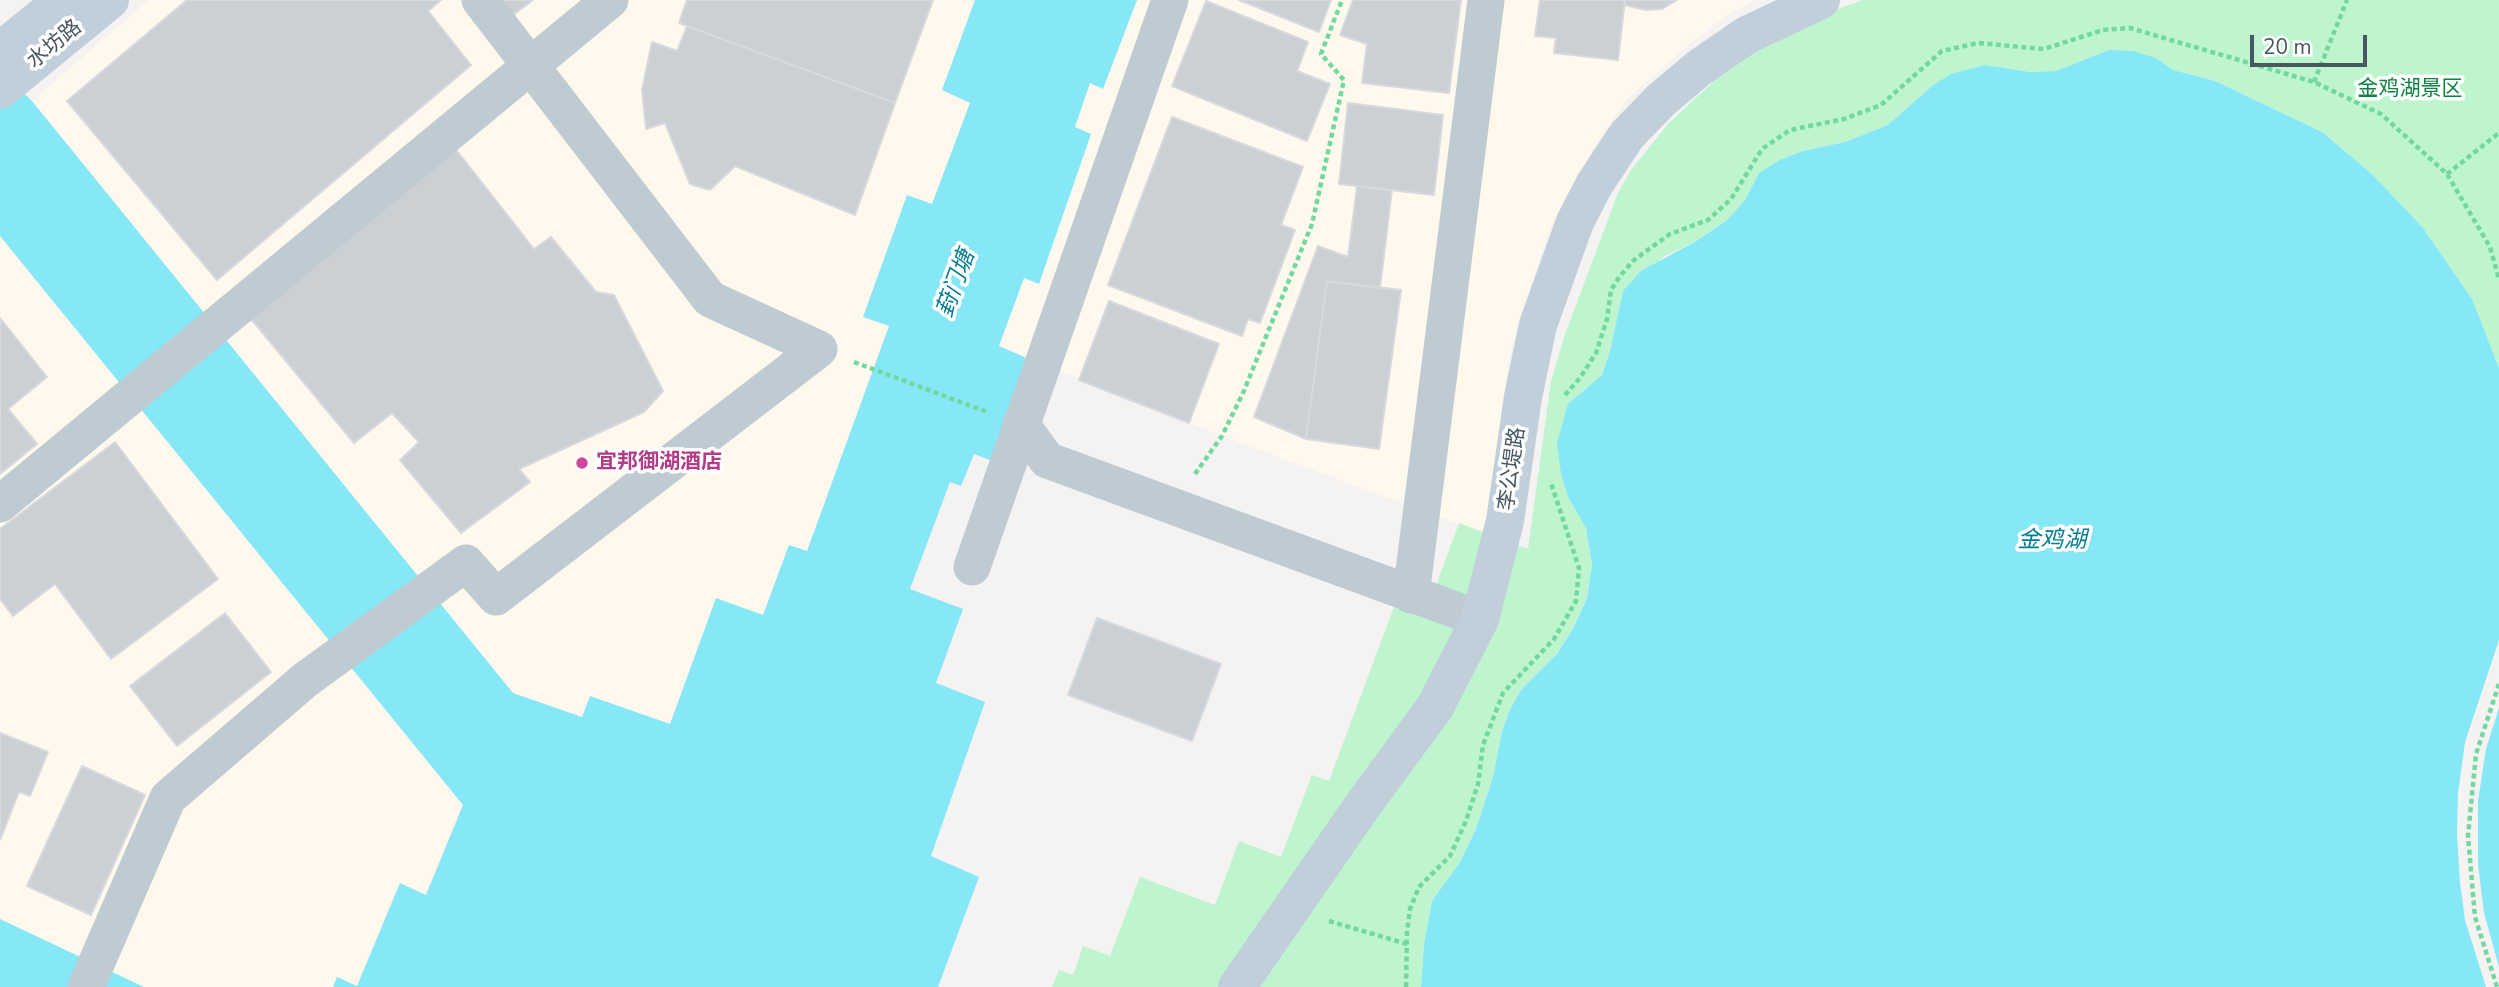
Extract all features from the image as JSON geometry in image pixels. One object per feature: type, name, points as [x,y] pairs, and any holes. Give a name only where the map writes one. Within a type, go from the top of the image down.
[{"type":"street","name":"水坊路","points":[[0,90],[13,53],[63,0]]},
{"type":"street","name":"水坊路","points":[[13,53],[110,0]]},
{"type":"street","points":[[86,987],[168,798],[305,680],[466,563],[496,597],[819,349],[710,299],[480,0]]},
{"type":"street","points":[[0,504],[610,0]]},
{"type":"street","points":[[972,567],[1170,0]]},
{"type":"street","points":[[1411,595],[1486,0]]},
{"type":"street","name":"李公堤路","points":[[1237,987],[1363,805],[1435,707],[1480,619],[1505,521],[1522,397],[1538,325],[1571,234],[1594,185],[1627,135],[1661,100],[1699,68],[1747,35],[1821,0]]},
{"type":"street","points":[[1021,424],[1047,460],[1480,619]]},
{"type":"path","points":[[1172,506],[1222,436],[1243,393],[1312,224],[1345,80],[1321,54],[1342,0]]},
{"type":"path","points":[[2314,82],[2347,0]]},
{"type":"path","points":[[1560,400],[1580,378],[1596,354],[1607,319],[1611,290],[1620,276],[1634,260],[1670,234],[1708,220],[1731,199],[1762,149],[1790,130],[1844,119],[1881,105],[1942,51],[1978,43],[2044,48],[2103,30],[2130,29],[2314,82],[2381,114],[2447,174],[2490,247],[2499,279]]},
{"type":"path","points":[[2447,174],[2499,133]]},
{"type":"path","points":[[819,349],[1021,424]]},
{"type":"path","points":[[1406,987],[1410,909],[1419,887],[1450,856],[1466,821],[1478,783],[1483,745],[1503,693],[1554,639],[1576,601],[1579,568],[1549,477]]},
{"type":"path","points":[[2497,987],[2475,917],[2468,836],[2476,754],[2499,684]]},
{"type":"path","points":[[1291,909],[1407,944]]},
{"type":"shaded area","points":[[149,0],[975,0],[942,89],[970,102],[932,204],[907,195],[864,317],[890,326],[807,551],[789,545],[763,615],[716,599],[670,724],[590,696],[582,717],[513,693],[32,101]]},
{"type":"shaded area","points":[[1137,0],[1755,0],[1734,11],[1695,39],[1626,100],[1597,142],[1552,224],[1520,315],[1509,359],[1488,535],[1222,436],[999,346],[1024,277],[1039,284],[1090,134],[1074,128],[1090,83],[1103,88]]},
{"type":"shaded area","points":[[0,236],[463,805],[425,895],[399,884],[357,986],[337,977],[333,987],[0,987]]},
{"type":"green space","name":"金鸡湖景区","points":[[1863,0],[2499,0],[2499,368],[2472,299],[2423,228],[2373,175],[2322,132],[2215,81],[2173,70],[2156,58],[2109,50],[2056,71],[2030,72],[1985,65],[1932,86],[1888,125],[1845,142],[1803,151],[1759,173],[1745,200],[1727,220],[1698,240],[1665,256],[1623,291],[1602,375],[1568,404],[1561,474],[1568,497],[1586,528],[1592,565],[1587,598],[1573,629],[1557,654],[1521,690],[1502,731],[1493,777],[1476,829],[1460,862],[1432,901],[1424,944],[1421,987],[1052,987],[1059,970],[1073,975],[1083,946],[1110,956],[1140,877],[1215,905],[1239,841],[1281,857],[1312,775],[1329,781],[1400,591],[1430,602],[1459,523],[1528,549],[1551,381],[1565,334],[1618,193],[1631,170],[1668,124],[1714,81],[1760,49],[1821,15]]},
{"type":"water","name":"葑门塘","points":[[975,0],[1137,0],[1103,89],[1090,83],[1075,127],[1091,134],[1039,284],[1024,278],[999,346],[1031,360],[995,462],[974,454],[961,486],[950,482],[910,589],[963,609],[936,683],[985,702],[931,856],[979,877],[938,987],[333,987],[337,977],[357,986],[400,883],[426,895],[463,805],[0,236],[0,70],[32,101],[513,693],[582,717],[590,696],[670,724],[716,598],[763,615],[789,545],[807,551],[889,326],[863,317],[907,195],[932,204],[970,103],[942,90]]},
{"type":"water","name":"金鸡湖","points":[[2109,50],[2133,51],[2156,58],[2173,70],[2215,81],[2322,132],[2373,175],[2423,228],[2472,299],[2499,368],[2499,987],[1421,987],[1424,944],[1432,901],[1460,862],[1476,829],[1510,710],[1521,690],[1557,654],[1573,629],[1587,598],[1592,565],[1586,528],[1568,497],[1561,474],[1557,443],[1568,404],[1602,375],[1623,291],[1641,271],[1698,240],[1727,220],[1745,200],[1759,173],[1780,160],[1803,151],[1845,142],[1888,125],[1932,86],[1951,74],[1985,65],[2030,72],[2056,71]]},
{"type":"water","points":[[0,919],[144,987],[0,987]]},
{"type":"pier","points":[[2499,640],[2499,708],[2486,749],[2478,801],[2478,865],[2484,913],[2499,967],[2499,987],[2486,987],[2465,920],[2457,834],[2458,793],[2465,742]]},
{"type":"building","points":[[187,0],[441,0],[428,11],[471,65],[217,280],[67,101]]},
{"type":"building","points":[[502,0],[533,0],[513,15]]},
{"type":"building","points":[[687,0],[933,0],[895,103],[679,23]]},
{"type":"building","points":[[1239,0],[1331,0],[1319,32]]},
{"type":"building","points":[[1353,0],[1461,0],[1449,93],[1362,83],[1367,44],[1340,35]]},
{"type":"building","points":[[1540,0],[1625,0],[1618,60],[1554,53],[1556,38],[1535,36]]},
{"type":"building","points":[[1625,0],[1677,0],[1662,9],[1646,10],[1625,5]]},
{"type":"building","points":[[1206,1],[1308,42],[1297,71],[1330,84],[1307,141],[1172,86]]},
{"type":"building","points":[[687,26],[895,103],[855,215],[735,166],[710,190],[690,184],[665,123],[646,129],[642,90],[652,42],[677,51]]},
{"type":"building","points":[[1348,103],[1443,115],[1434,195],[1339,184]]},
{"type":"building","points":[[1172,117],[1303,167],[1281,225],[1295,230],[1260,323],[1248,319],[1242,336],[1108,285]]},
{"type":"building","points":[[443,133],[534,249],[551,237],[596,292],[614,295],[663,391],[644,412],[519,469],[530,482],[461,533],[400,460],[419,442],[392,413],[354,443],[237,302]]},
{"type":"building","points":[[1357,186],[1392,190],[1380,288],[1327,281],[1306,439],[1254,417],[1318,246],[1348,257]]},
{"type":"building","points":[[1327,281],[1401,290],[1379,449],[1306,439]]},
{"type":"building","points":[[1109,301],[1219,344],[1189,423],[1079,380]]},
{"type":"building","points":[[0,318],[47,377],[8,409],[37,444],[0,474]]},
{"type":"building","points":[[115,442],[218,579],[111,659],[55,584],[13,616],[0,599],[0,529]]},
{"type":"building","points":[[225,613],[271,672],[177,746],[130,686]]},
{"type":"building","points":[[1097,618],[1221,664],[1192,741],[1068,695]]},
{"type":"building","points":[[0,733],[48,752],[30,796],[19,792],[0,840]]},
{"type":"building","points":[[82,766],[145,795],[91,915],[27,886]]},
{"type":"place","name":"宜邦御湖酒店","points":[[582,463]]}]
